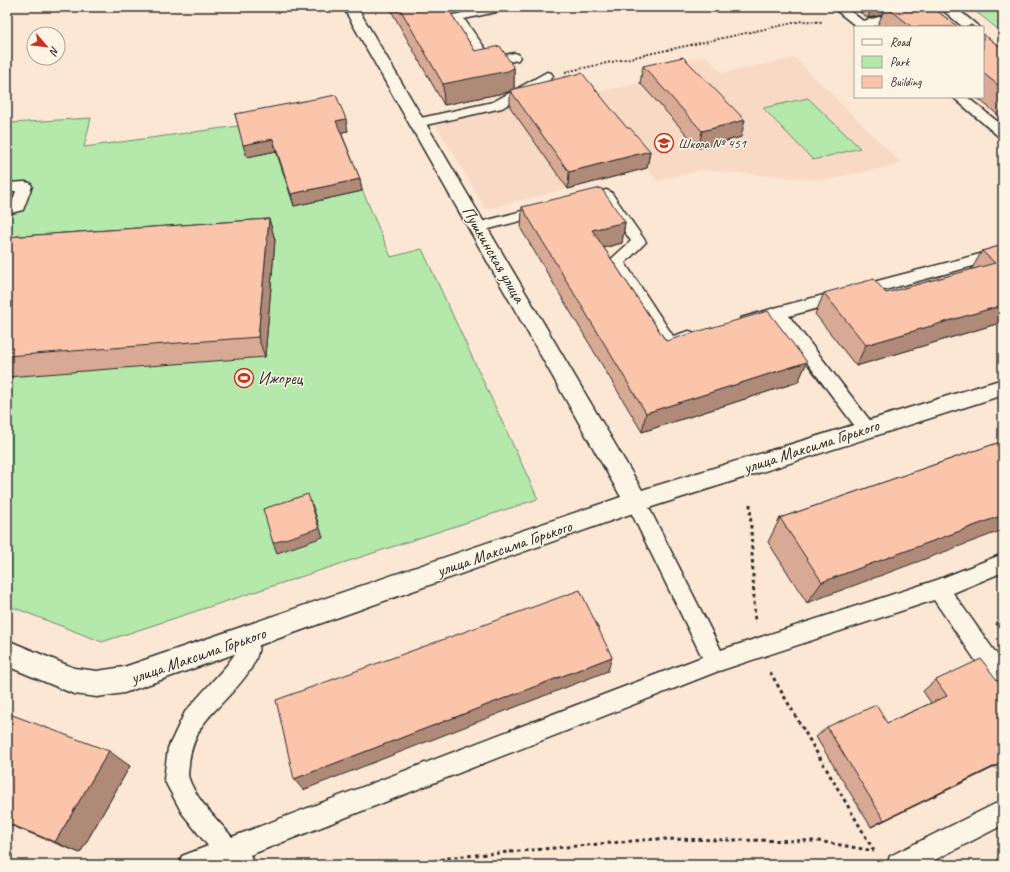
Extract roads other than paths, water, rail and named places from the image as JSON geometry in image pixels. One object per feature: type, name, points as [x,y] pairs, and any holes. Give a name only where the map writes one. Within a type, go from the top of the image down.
[{"type":"street","name":"Пушкинская улица","points":[[350,7],[636,502]]},
{"type":"street","points":[[946,7],[971,26]]},
{"type":"street","name":"улица Максима Горького","points":[[7,653],[74,681],[97,684],[124,680],[249,638],[636,502],[866,428],[1003,387]]},
{"type":"lane","points":[[506,7],[457,17],[489,62],[514,57]]},
{"type":"lane","points":[[838,7],[862,26],[934,7]]},
{"type":"lane","points":[[417,123],[497,105],[547,76]]},
{"type":"lane","points":[[961,98],[1003,133]]},
{"type":"lane","points":[[7,187],[25,186],[18,207],[7,209]]},
{"type":"lane","points":[[478,227],[606,195],[639,242],[616,262],[669,343],[706,333]]},
{"type":"lane","points":[[735,325],[1003,253]]},
{"type":"lane","points":[[778,313],[866,428]]},
{"type":"lane","points":[[636,502],[716,662]]},
{"type":"lane","points":[[191,865],[236,858],[716,662],[938,589],[1003,563]]},
{"type":"lane","points":[[938,589],[1003,680]]},
{"type":"lane","points":[[236,858],[190,806],[176,778],[180,748],[193,720],[235,672],[246,655],[249,638]]},
{"type":"lane","points":[[900,865],[1003,812]]},
{"type":"place","name":"Школа № 451","points":[[664,143]]},
{"type":"place","name":"Ижорец","points":[[244,378]]}]
